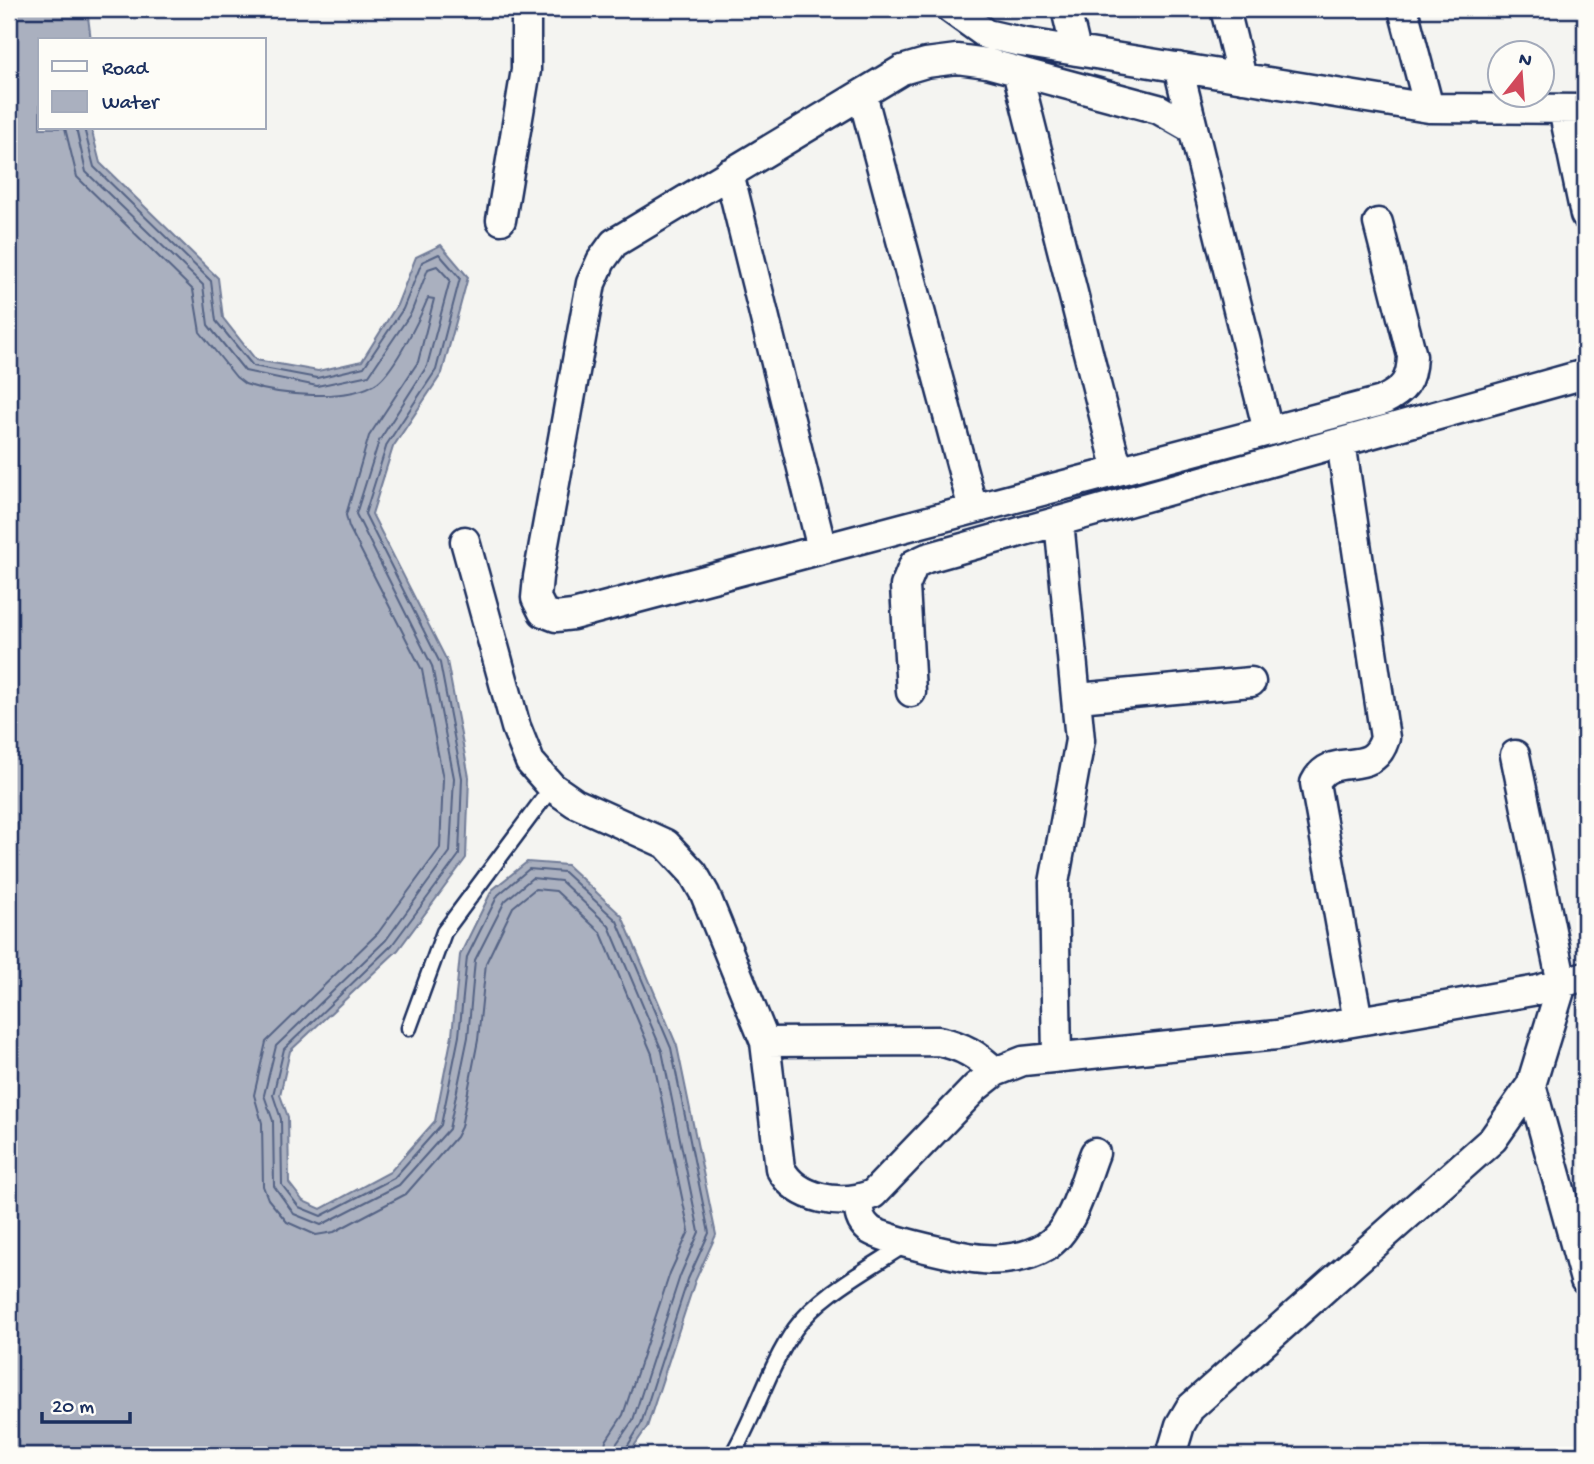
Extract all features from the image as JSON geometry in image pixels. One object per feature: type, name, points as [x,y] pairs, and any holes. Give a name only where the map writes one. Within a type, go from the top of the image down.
[{"type":"street","points":[[501,220],[526,70],[526,9]]},
{"type":"street","points":[[951,9],[986,34],[1242,78],[1429,108],[1574,109],[1585,215]]},
{"type":"street","points":[[1066,9],[1076,51]]},
{"type":"street","points":[[1225,9],[1242,78]]},
{"type":"street","points":[[1403,9],[1429,108]]},
{"type":"street","points":[[1193,129],[1158,109],[1017,71],[957,59],[926,62],[902,70],[614,243],[601,261],[591,283],[536,598],[543,612],[556,617],[573,615],[1382,401],[1402,391],[1411,377],[1412,356],[1378,223]]},
{"type":"street","points":[[1178,67],[1268,431]]},
{"type":"street","points":[[1017,71],[1118,471]]},
{"type":"street","points":[[862,94],[973,509]]},
{"type":"street","points":[[729,173],[822,549]]},
{"type":"street","points":[[911,692],[905,586],[914,564],[1585,374]]},
{"type":"street","points":[[1341,442],[1385,738],[1375,757],[1364,763],[1330,766],[1320,772],[1315,783],[1357,1021]]},
{"type":"street","points":[[1057,1058],[1054,883],[1079,749],[1079,698],[1059,521]]},
{"type":"street","points":[[466,541],[516,727],[530,762],[552,787],[575,803],[666,844],[679,855],[705,894],[765,1042],[777,1150],[787,1181],[803,1192],[840,1200],[858,1200],[873,1194],[976,1087],[995,1072],[1023,1061],[1277,1035],[1574,980]]},
{"type":"street","points":[[1079,698],[1251,682]]},
{"type":"street","points":[[1171,1455],[1180,1424],[1190,1408],[1493,1139],[1531,1086],[1574,980],[1515,755]]},
{"type":"street","points":[[765,1042],[938,1041],[975,1053],[995,1072]]},
{"type":"street","points":[[1531,1086],[1585,1280]]},
{"type":"street","points":[[858,1200],[860,1218],[867,1228],[877,1235],[981,1259],[1003,1259],[1043,1248],[1056,1239],[1067,1224],[1095,1153]]},
{"type":"lane","points":[[409,1028],[444,932],[552,787]]},
{"type":"lane","points":[[732,1455],[745,1434],[782,1349],[796,1327],[817,1304],[909,1242]]},
{"type":"water","points":[[9,9],[87,9],[91,38],[38,38],[38,130],[92,130],[100,163],[218,278],[223,318],[256,360],[318,371],[362,361],[397,305],[416,257],[441,245],[468,277],[442,373],[393,447],[372,514],[447,661],[469,777],[466,858],[398,950],[290,1051],[280,1095],[288,1117],[289,1183],[303,1201],[321,1209],[390,1172],[435,1121],[452,1035],[460,955],[492,890],[527,862],[567,865],[622,916],[677,1046],[716,1235],[695,1281],[647,1427],[628,1455],[9,1455]]}]
